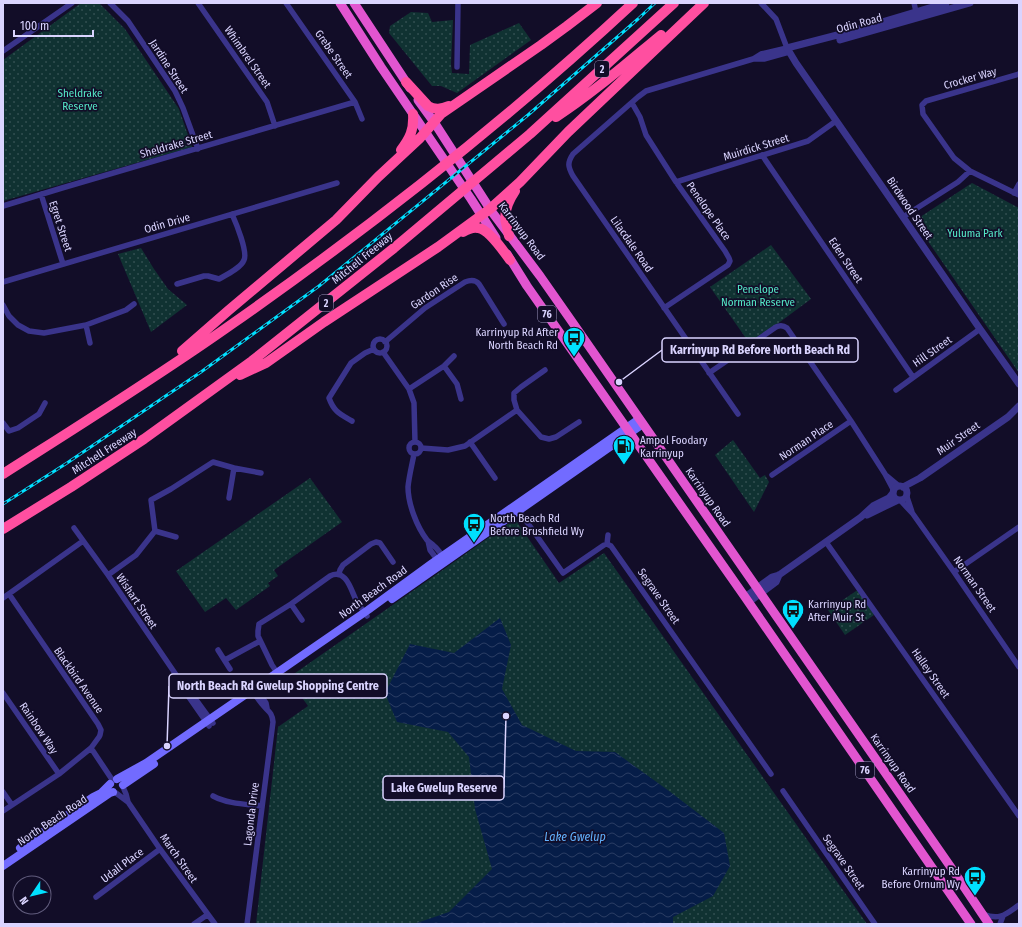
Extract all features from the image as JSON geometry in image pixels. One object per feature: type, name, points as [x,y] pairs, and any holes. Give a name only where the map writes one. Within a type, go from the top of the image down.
[{"type":"highway","name":"Karrinyup Road","points":[[340,3],[361,37],[471,199],[509,236],[540,276],[989,924]]},
{"type":"highway","name":"Karrinyup Road","points":[[354,3],[434,122],[479,193],[486,212],[510,260],[527,286],[747,599],[971,924]]},
{"type":"highway","points":[[151,379],[229,310],[336,220],[426,132],[441,114],[541,46],[597,3]]},
{"type":"highway","name":"Mitchell Freeway","points":[[3,474],[151,379],[315,265],[376,219],[502,118],[633,3]]},
{"type":"highway","name":"Mitchell Freeway","points":[[3,529],[144,439],[221,384],[316,311],[530,134],[674,3]]},
{"type":"highway","points":[[530,134],[576,104],[600,86],[700,3]]},
{"type":"highway","points":[[438,247],[486,212],[520,182],[568,132],[704,3]]},
{"type":"highway","points":[[406,82],[428,106],[432,108],[438,109],[454,104]]},
{"type":"highway","points":[[388,168],[413,130],[413,114]]},
{"type":"highway","points":[[509,236],[505,220],[507,204],[520,182]]},
{"type":"highway","points":[[221,384],[266,363],[324,322],[438,247],[471,228],[480,228],[484,230],[510,260]]},
{"type":"highway","points":[[527,286],[540,276]]},
{"type":"highway","points":[[937,875],[950,866]]},
{"type":"main road","name":"North Beach Road","points":[[3,860],[93,797],[116,786],[146,763],[209,723],[279,675],[641,421]]},
{"type":"main road","name":"North Beach Road","points":[[3,866],[110,793],[116,786]]},
{"type":"street","points":[[3,51],[72,3]]},
{"type":"street","name":"Jardine Street","points":[[110,3],[128,21],[175,91],[198,148]]},
{"type":"street","name":"Whimbrel Street","points":[[198,3],[267,102],[275,126]]},
{"type":"street","name":"Grebe Street","points":[[286,3],[355,102],[362,119]]},
{"type":"street","points":[[457,67],[458,3]]},
{"type":"street","points":[[761,3],[776,19],[788,50]]},
{"type":"street","points":[[914,3],[921,14]]},
{"type":"street","points":[[918,3],[921,14]]},
{"type":"street","name":"Odin Road","points":[[921,14],[946,3]]},
{"type":"street","name":"Odin Road","points":[[638,97],[646,91],[753,58],[764,59],[788,50],[857,35],[921,14],[970,3]]},
{"type":"street","name":"Birdwood Street","points":[[788,50],[980,330],[1018,382],[1019,388]]},
{"type":"street","name":"Crocker Way","points":[[970,171],[954,158],[923,114],[922,105],[926,101],[1019,74]]},
{"type":"street","name":"Lilacdale Road","points":[[638,97],[573,154],[569,159],[568,166],[572,176],[738,414]]},
{"type":"street","name":"Sheldrake Street","points":[[3,206],[355,102]]},
{"type":"street","name":"Penelope Place","points":[[632,103],[640,117],[646,135],[676,182],[725,251],[730,262],[664,308]]},
{"type":"street","name":"Muirdick Street","points":[[676,182],[808,141],[836,121]]},
{"type":"street","name":"Eden Street","points":[[762,155],[913,377]]},
{"type":"street","points":[[902,217],[958,182],[970,171],[1017,194],[1019,184]]},
{"type":"street","name":"Odin Drive","points":[[3,282],[337,183]]},
{"type":"street","name":"Egret Street","points":[[40,194],[63,264]]},
{"type":"street","points":[[176,284],[204,276],[219,279],[243,263],[245,250],[232,214]]},
{"type":"street","name":"Gardon Rise","points":[[385,342],[425,308],[470,280],[479,284],[504,324]]},
{"type":"street","points":[[3,305],[14,322],[29,331],[44,333],[86,325],[126,310],[134,304]]},
{"type":"street","points":[[86,325],[90,343]]},
{"type":"street","points":[[709,373],[776,327],[782,326],[787,328],[852,421],[885,474],[897,489],[907,490],[903,498],[894,497],[897,489]]},
{"type":"street","name":"Hill Street","points":[[896,390],[980,330]]},
{"type":"street","points":[[380,340],[385,342],[386,349],[382,352],[378,353],[374,349],[373,344],[376,341],[380,340]]},
{"type":"street","points":[[352,421],[332,407],[329,398],[351,363],[365,353],[374,349]]},
{"type":"street","points":[[382,352],[409,389],[414,403],[415,442]]},
{"type":"street","points":[[409,389],[444,366],[454,356]]},
{"type":"street","points":[[444,366],[457,384],[461,399]]},
{"type":"street","points":[[545,370],[514,393],[514,400],[517,410],[540,437],[549,439],[556,437],[579,422]]},
{"type":"street","points":[[3,423],[9,431],[18,428],[38,414],[45,403]]},
{"type":"street","name":"Muir Street","points":[[747,599],[776,582],[779,575],[861,517],[873,506],[889,499],[897,489],[920,478],[1008,417],[1019,406]]},
{"type":"street","points":[[420,448],[448,450],[465,446],[517,410]]},
{"type":"street","name":"Muir Street","points":[[1008,417],[1019,413]]},
{"type":"street","name":"Norman Place","points":[[772,475],[852,421]]},
{"type":"street","points":[[415,442],[420,444],[420,448]]},
{"type":"street","points":[[414,454],[410,452],[409,447],[411,443],[415,442]]},
{"type":"street","points":[[470,442],[495,478]]},
{"type":"street","points":[[414,454],[419,452],[420,448]]},
{"type":"street","points":[[414,454],[408,487],[413,511],[418,524],[428,541],[430,550],[442,561]]},
{"type":"street","points":[[108,575],[136,556],[155,531],[151,500],[213,462],[261,473]]},
{"type":"street","points":[[229,498],[234,468]]},
{"type":"street","name":"Muir Street","points":[[861,517],[903,498],[920,478]]},
{"type":"street","name":"Norman Street","points":[[903,498],[1019,667]]},
{"type":"street","points":[[517,508],[563,573],[601,546],[607,544],[608,535]]},
{"type":"street","points":[[954,572],[1019,527]]},
{"type":"street","name":"Wishart Street","points":[[74,528],[183,685],[186,693],[209,723]]},
{"type":"street","points":[[155,531],[176,536]]},
{"type":"street","points":[[3,598],[83,541]]},
{"type":"street","points":[[339,574],[343,565],[371,544],[376,542],[380,544],[393,562]]},
{"type":"street","name":"Halley Street","points":[[826,542],[1019,816]]},
{"type":"street","name":"Segrave Street","points":[[607,544],[612,546],[771,774]]},
{"type":"street","points":[[279,675],[272,665],[258,636],[259,624],[291,604],[330,576],[339,574],[344,577],[357,601],[368,613]]},
{"type":"street","name":"Blackbird Avenue","points":[[3,811],[58,774],[91,748],[99,737],[101,730],[9,594]]},
{"type":"street","points":[[291,604],[302,620]]},
{"type":"street","points":[[225,660],[260,641]]},
{"type":"street","points":[[218,650],[230,668]]},
{"type":"street","name":"Lagonda Drive","points":[[247,924],[273,722],[266,703],[255,691]]},
{"type":"street","name":"Rainbow Way","points":[[3,693],[58,774]]},
{"type":"street","points":[[91,748],[116,786]]},
{"type":"street","name":"March Street","points":[[116,786],[126,794],[128,802]]},
{"type":"street","name":"March Street","points":[[116,786],[214,924]]},
{"type":"street","name":"Segrave Street","points":[[783,791],[875,924]]},
{"type":"street","points":[[3,792],[12,805]]},
{"type":"street","points":[[213,796],[227,802],[262,806]]},
{"type":"street","name":"Udall Place","points":[[96,898],[160,849]]},
{"type":"street","points":[[982,913],[999,917],[1003,916],[1019,905]]},
{"type":"street","points":[[194,924],[207,914]]},
{"type":"street","points":[[1000,924],[1003,916]]},
{"type":"green space","name":"Sheldrake Reserve","points":[[81,3],[99,3],[125,29],[179,109],[192,147],[3,201],[3,60]]},
{"type":"green space","points":[[411,12],[428,13],[432,22],[453,20],[452,73],[469,74],[470,45],[519,23],[531,40],[457,93],[441,86],[432,86],[389,33],[390,26]]},
{"type":"green space","name":"Yuluma Park","points":[[972,183],[1019,208],[1019,373],[914,221]]},
{"type":"green space","name":"Penelope Norman Reserve","points":[[771,245],[811,299],[750,344],[710,287]]},
{"type":"green space","points":[[141,248],[168,289],[187,305],[151,332],[118,254]]},
{"type":"green space","points":[[733,440],[760,478],[765,475],[769,482],[754,512],[715,455]]},
{"type":"green space","points":[[310,478],[342,522],[274,570],[278,576],[268,583],[270,586],[236,610],[226,598],[205,612],[176,571]]},
{"type":"green space","points":[[515,519],[559,583],[604,553],[867,924],[256,924],[278,727],[308,706],[288,678]]},
{"type":"green space","points":[[859,589],[874,615],[845,635],[828,610]]},
{"type":"water","name":"Lake Gwelup","points":[[500,618],[511,645],[502,689],[522,725],[576,751],[615,752],[724,833],[730,866],[713,896],[673,917],[673,924],[414,924],[449,912],[492,869],[475,809],[469,757],[448,732],[397,722],[385,693],[410,644],[454,653]]},
{"type":"railway","points":[[3,504],[67,463],[201,372],[319,286],[528,115],[655,3]]},
{"type":"place","name":"Karrinyup Rd After North Beach Rd","points":[[574,358]]},
{"type":"place","name":"Karrinyup Rd Before North Beach Rd","points":[[619,382]]},
{"type":"place","name":"Ampol Foodary Karrinyup","points":[[624,466]]},
{"type":"place","name":"North Beach Rd Before Brushfield Wy","points":[[474,544]]},
{"type":"place","name":"Karrinyup Rd After Muir St","points":[[793,630]]},
{"type":"place","name":"Lake Gwelup Reserve","points":[[506,716]]},
{"type":"place","name":"North Beach Rd Gwelup Shopping Centre","points":[[167,746]]},
{"type":"place","name":"Karrinyup Rd Before Ornum Wy","points":[[975,896]]}]
